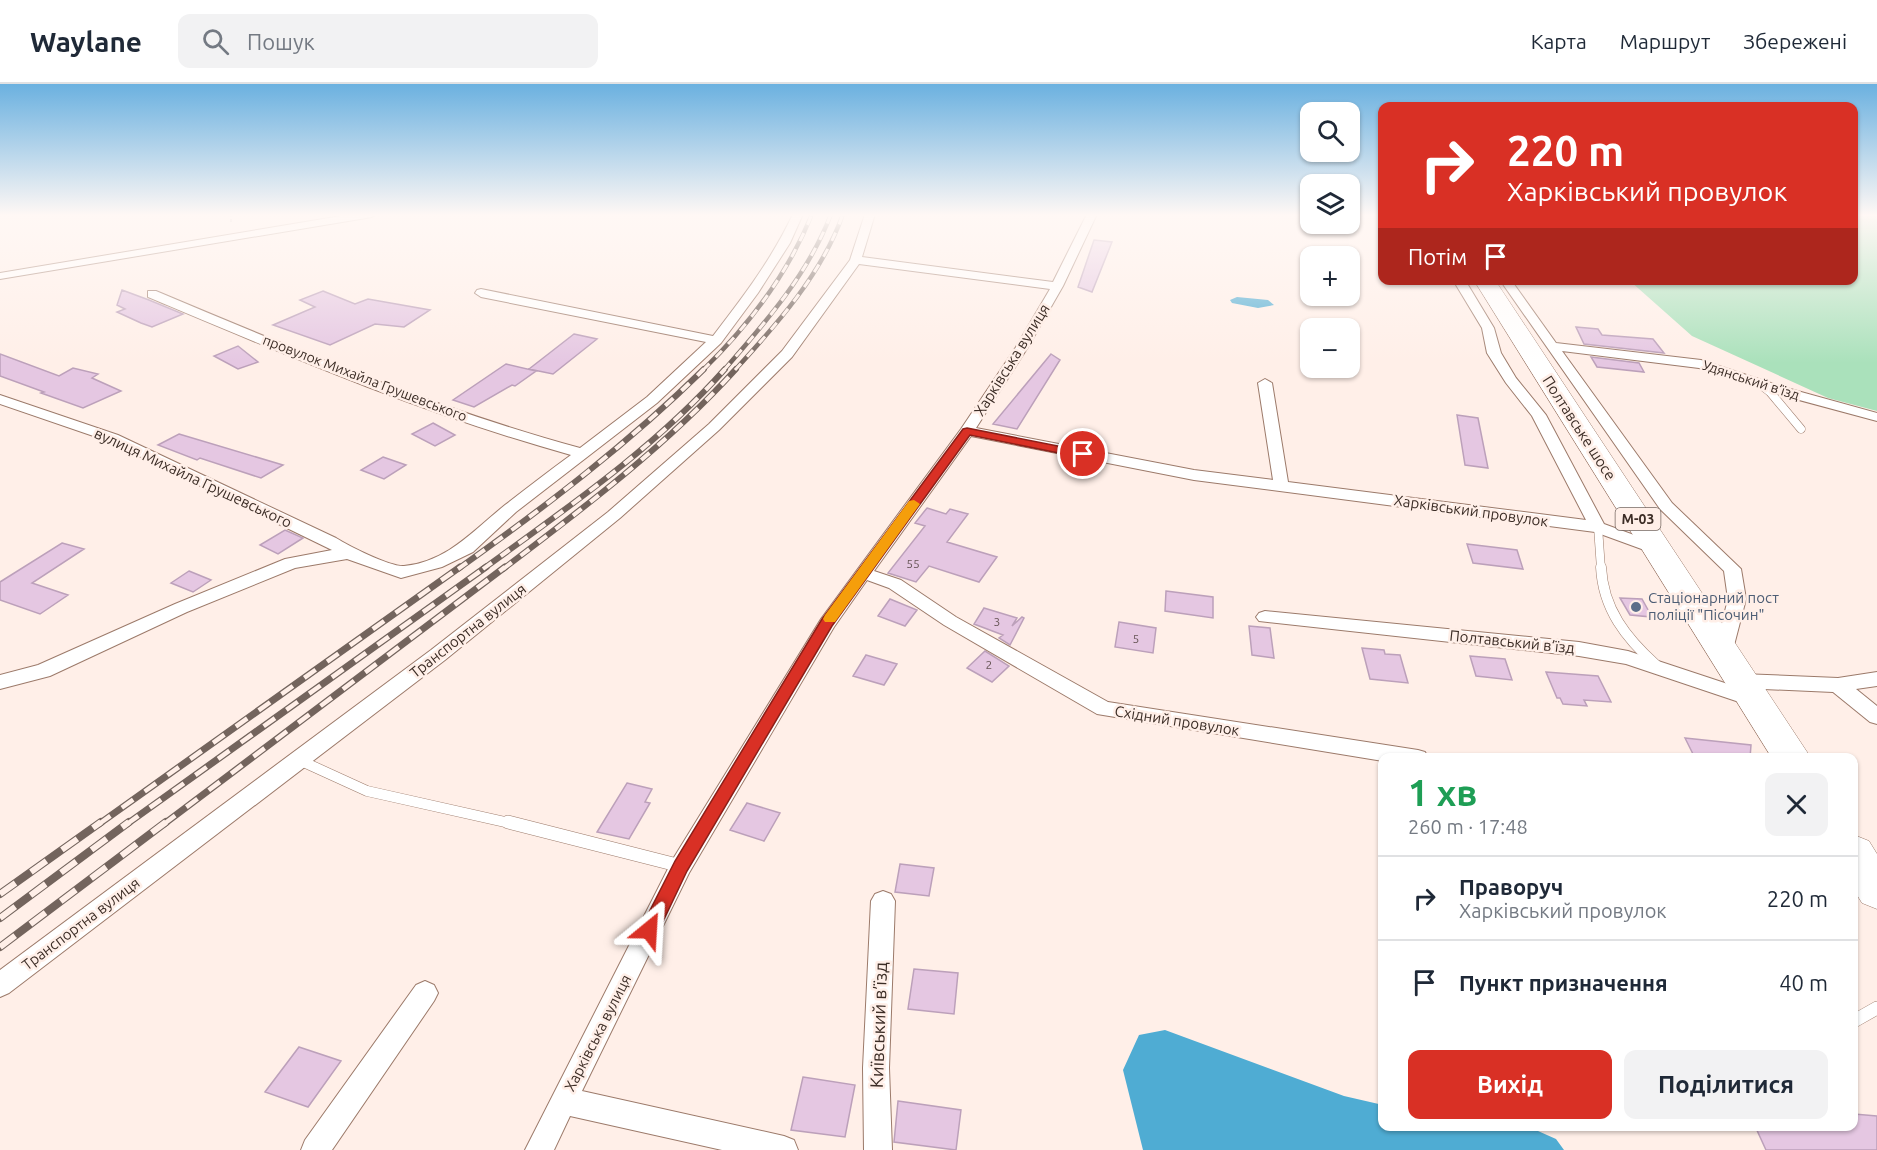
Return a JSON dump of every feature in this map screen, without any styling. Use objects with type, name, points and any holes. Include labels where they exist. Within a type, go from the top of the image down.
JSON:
[{"type":"highway","name":"Полтавське шосе","points":[[1487,285],[1789,753]]},
{"type":"highway","points":[[1858,859],[1877,890]]},
{"type":"street","points":[[0,276],[74,264]]},
{"type":"street","points":[[0,682],[43,671],[180,608],[291,563],[348,553],[401,572],[436,563],[467,548],[510,509],[652,400],[716,340],[771,264]]},
{"type":"street","name":"Транспортна вулиця","points":[[0,985],[438,655],[605,523],[714,427],[787,354],[853,264]]},
{"type":"street","points":[[885,264],[1057,286]]},
{"type":"street","name":"Харківська вулиця","points":[[538,1150],[681,866],[827,623],[967,431],[1022,347],[1068,264]]},
{"type":"street","points":[[1462,285],[1488,328],[1494,354],[1511,381],[1539,415],[1598,527]]},
{"type":"street","points":[[1509,285],[1666,506],[1732,569],[1737,600],[1724,652]]},
{"type":"street","name":"провулок Михайла Грушевського","points":[[152,294],[327,367],[538,441],[582,453]]},
{"type":"street","points":[[481,294],[716,340]]},
{"type":"street","name":"Удянський в’їзд","points":[[1552,346],[1701,364],[1877,417]]},
{"type":"street","points":[[1265,383],[1281,485]]},
{"type":"street","name":"вулиця Михайла Грушевського","points":[[0,399],[113,438],[320,537],[348,553]]},
{"type":"street","name":"Харківський провулок","points":[[967,431],[1173,472],[1598,527],[1658,550]]},
{"type":"street","name":"Східний провулок","points":[[863,573],[895,584],[950,621],[1104,709],[1384,753]]},
{"type":"street","name":"Полтавський в’їзд","points":[[1265,617],[1579,649],[1628,658],[1663,670],[1748,690],[1838,685],[1877,679]]},
{"type":"street","points":[[1838,685],[1877,717]]},
{"type":"street","name":"Київський в’їзд","points":[[878,1150],[876,1068],[883,901]]},
{"type":"street","points":[[315,1150],[425,993]]},
{"type":"street","points":[[564,1101],[784,1150]]},
{"type":"lane","points":[[1758,383],[1770,392],[1801,429]]},
{"type":"lane","points":[[1598,527],[1604,595],[1614,620],[1628,640],[1663,670]]},
{"type":"lane","points":[[299,760],[367,791],[498,820],[681,866]]},
{"type":"lane","points":[[1858,1019],[1877,1008]]},
{"type":"green space","points":[[1858,264],[1877,264],[1877,411],[1828,398],[1692,336],[1635,285],[1858,285]]},
{"type":"water","points":[[1237,297],[1268,300],[1274,305],[1258,308],[1232,303],[1230,300]]},
{"type":"water","points":[[1165,1030],[1344,1096],[1378,1104],[1378,1131],[1538,1131],[1556,1139],[1564,1150],[1143,1150],[1123,1070],[1139,1035]]},
{"type":"building","points":[[1086,264],[1103,264],[1092,292],[1078,287]]},
{"type":"building","points":[[122,290],[183,314],[152,327],[141,323],[117,312],[125,309],[117,305]]},
{"type":"building","points":[[323,291],[355,304],[368,299],[430,310],[404,327],[375,324],[330,345],[273,325],[315,307],[300,300]]},
{"type":"building","points":[[1576,327],[1598,329],[1602,335],[1653,339],[1664,353],[1584,344]]},
{"type":"building","points":[[574,334],[597,339],[553,374],[529,369]]},
{"type":"building","points":[[238,346],[258,362],[238,369],[214,356]]},
{"type":"building","points":[[0,354],[59,376],[73,368],[98,374],[92,378],[121,391],[83,408],[0,376]]},
{"type":"building","points":[[1051,354],[1060,360],[1017,429],[993,424]]},
{"type":"building","points":[[1591,357],[1639,363],[1644,372],[1597,367]]},
{"type":"building","points":[[506,364],[536,371],[515,386],[512,385],[474,407],[453,400]]},
{"type":"building","points":[[1457,415],[1478,418],[1488,468],[1465,465]]},
{"type":"building","points":[[433,423],[455,435],[435,446],[412,434]]},
{"type":"building","points":[[179,434],[283,465],[261,478],[200,458],[197,460],[158,445]]},
{"type":"building","points":[[383,457],[406,465],[384,479],[361,470]]},
{"type":"building","points":[[927,508],[946,514],[950,509],[968,514],[947,542],[997,557],[979,582],[929,566],[916,582],[888,573],[925,526],[915,523]]},
{"type":"building","points":[[285,530],[303,538],[278,554],[260,545]]},
{"type":"building","points":[[62,543],[84,549],[32,583],[68,595],[40,614],[0,600],[0,582]]},
{"type":"building","points":[[1467,544],[1517,550],[1523,569],[1473,563]]},
{"type":"building","points":[[189,571],[211,580],[193,592],[171,583]]},
{"type":"building","points":[[1166,591],[1213,597],[1213,618],[1165,611]]},
{"type":"building","name":"Стаціонарний пост поліції \"Пісочин\"","points":[[1620,598],[1642,599],[1652,617],[1630,615]]},
{"type":"building","points":[[890,599],[917,610],[905,626],[878,616]]},
{"type":"building","points":[[984,608],[1017,618],[1012,626],[1022,617],[1024,618],[1010,645],[999,638],[1003,635],[974,624]]},
{"type":"building","points":[[1119,622],[1156,628],[1153,653],[1115,647]]},
{"type":"building","points":[[1249,626],[1270,628],[1274,658],[1252,655]]},
{"type":"building","points":[[1362,648],[1384,650],[1385,654],[1400,655],[1408,683],[1370,679]]},
{"type":"building","points":[[985,651],[1009,666],[992,682],[967,668]]},
{"type":"building","points":[[866,655],[897,664],[884,685],[853,676]]},
{"type":"building","points":[[1470,656],[1505,659],[1512,680],[1476,676]]},
{"type":"building","points":[[1546,672],[1598,676],[1611,702],[1584,700],[1587,706],[1563,704],[1560,698],[1557,698]]},
{"type":"building","points":[[1685,738],[1751,745],[1750,753],[1692,753]]},
{"type":"building","points":[[627,783],[652,789],[645,802],[650,803],[629,839],[597,832]]},
{"type":"building","points":[[747,803],[780,813],[764,841],[730,830]]},
{"type":"building","points":[[900,864],[934,868],[929,896],[895,892]]},
{"type":"building","points":[[914,969],[958,973],[954,1014],[908,1009]]},
{"type":"building","points":[[299,1047],[341,1061],[308,1107],[265,1092]]},
{"type":"building","points":[[803,1077],[855,1085],[845,1137],[791,1130]]},
{"type":"building","points":[[898,1101],[961,1110],[956,1150],[894,1142]]},
{"type":"building","points":[[1858,1114],[1877,1116],[1877,1150],[1766,1150],[1757,1131],[1858,1131]]},
{"type":"railway","points":[[704,369],[751,317],[787,264]]},
{"type":"railway","points":[[724,370],[770,316],[807,264]]},
{"type":"railway","points":[[735,370],[767,335],[811,278],[819,264]]},
{"type":"railway","points":[[458,569],[586,473],[646,423],[704,369]]},
{"type":"railway","points":[[483,569],[610,475],[670,425],[725,369]]},
{"type":"railway","points":[[503,569],[595,499],[654,449],[710,397],[736,369]]},
{"type":"railway","points":[[99,824],[460,567]]},
{"type":"railway","points":[[127,824],[486,567]]},
{"type":"railway","points":[[164,824],[505,567]]},
{"type":"railway","points":[[0,894],[101,822]]},
{"type":"railway","points":[[0,918],[129,822]]},
{"type":"railway","points":[[0,947],[166,822]]},
{"type":"slow traffic","points":[[830,619],[914,504]]},
{"type":"place","name":"Стаціонарний пост поліції \"Пісочин\"","points":[[1636,607]]},
{"type":"route","points":[[649,930],[681,866],[827,623],[967,431],[1083,454]]}]
